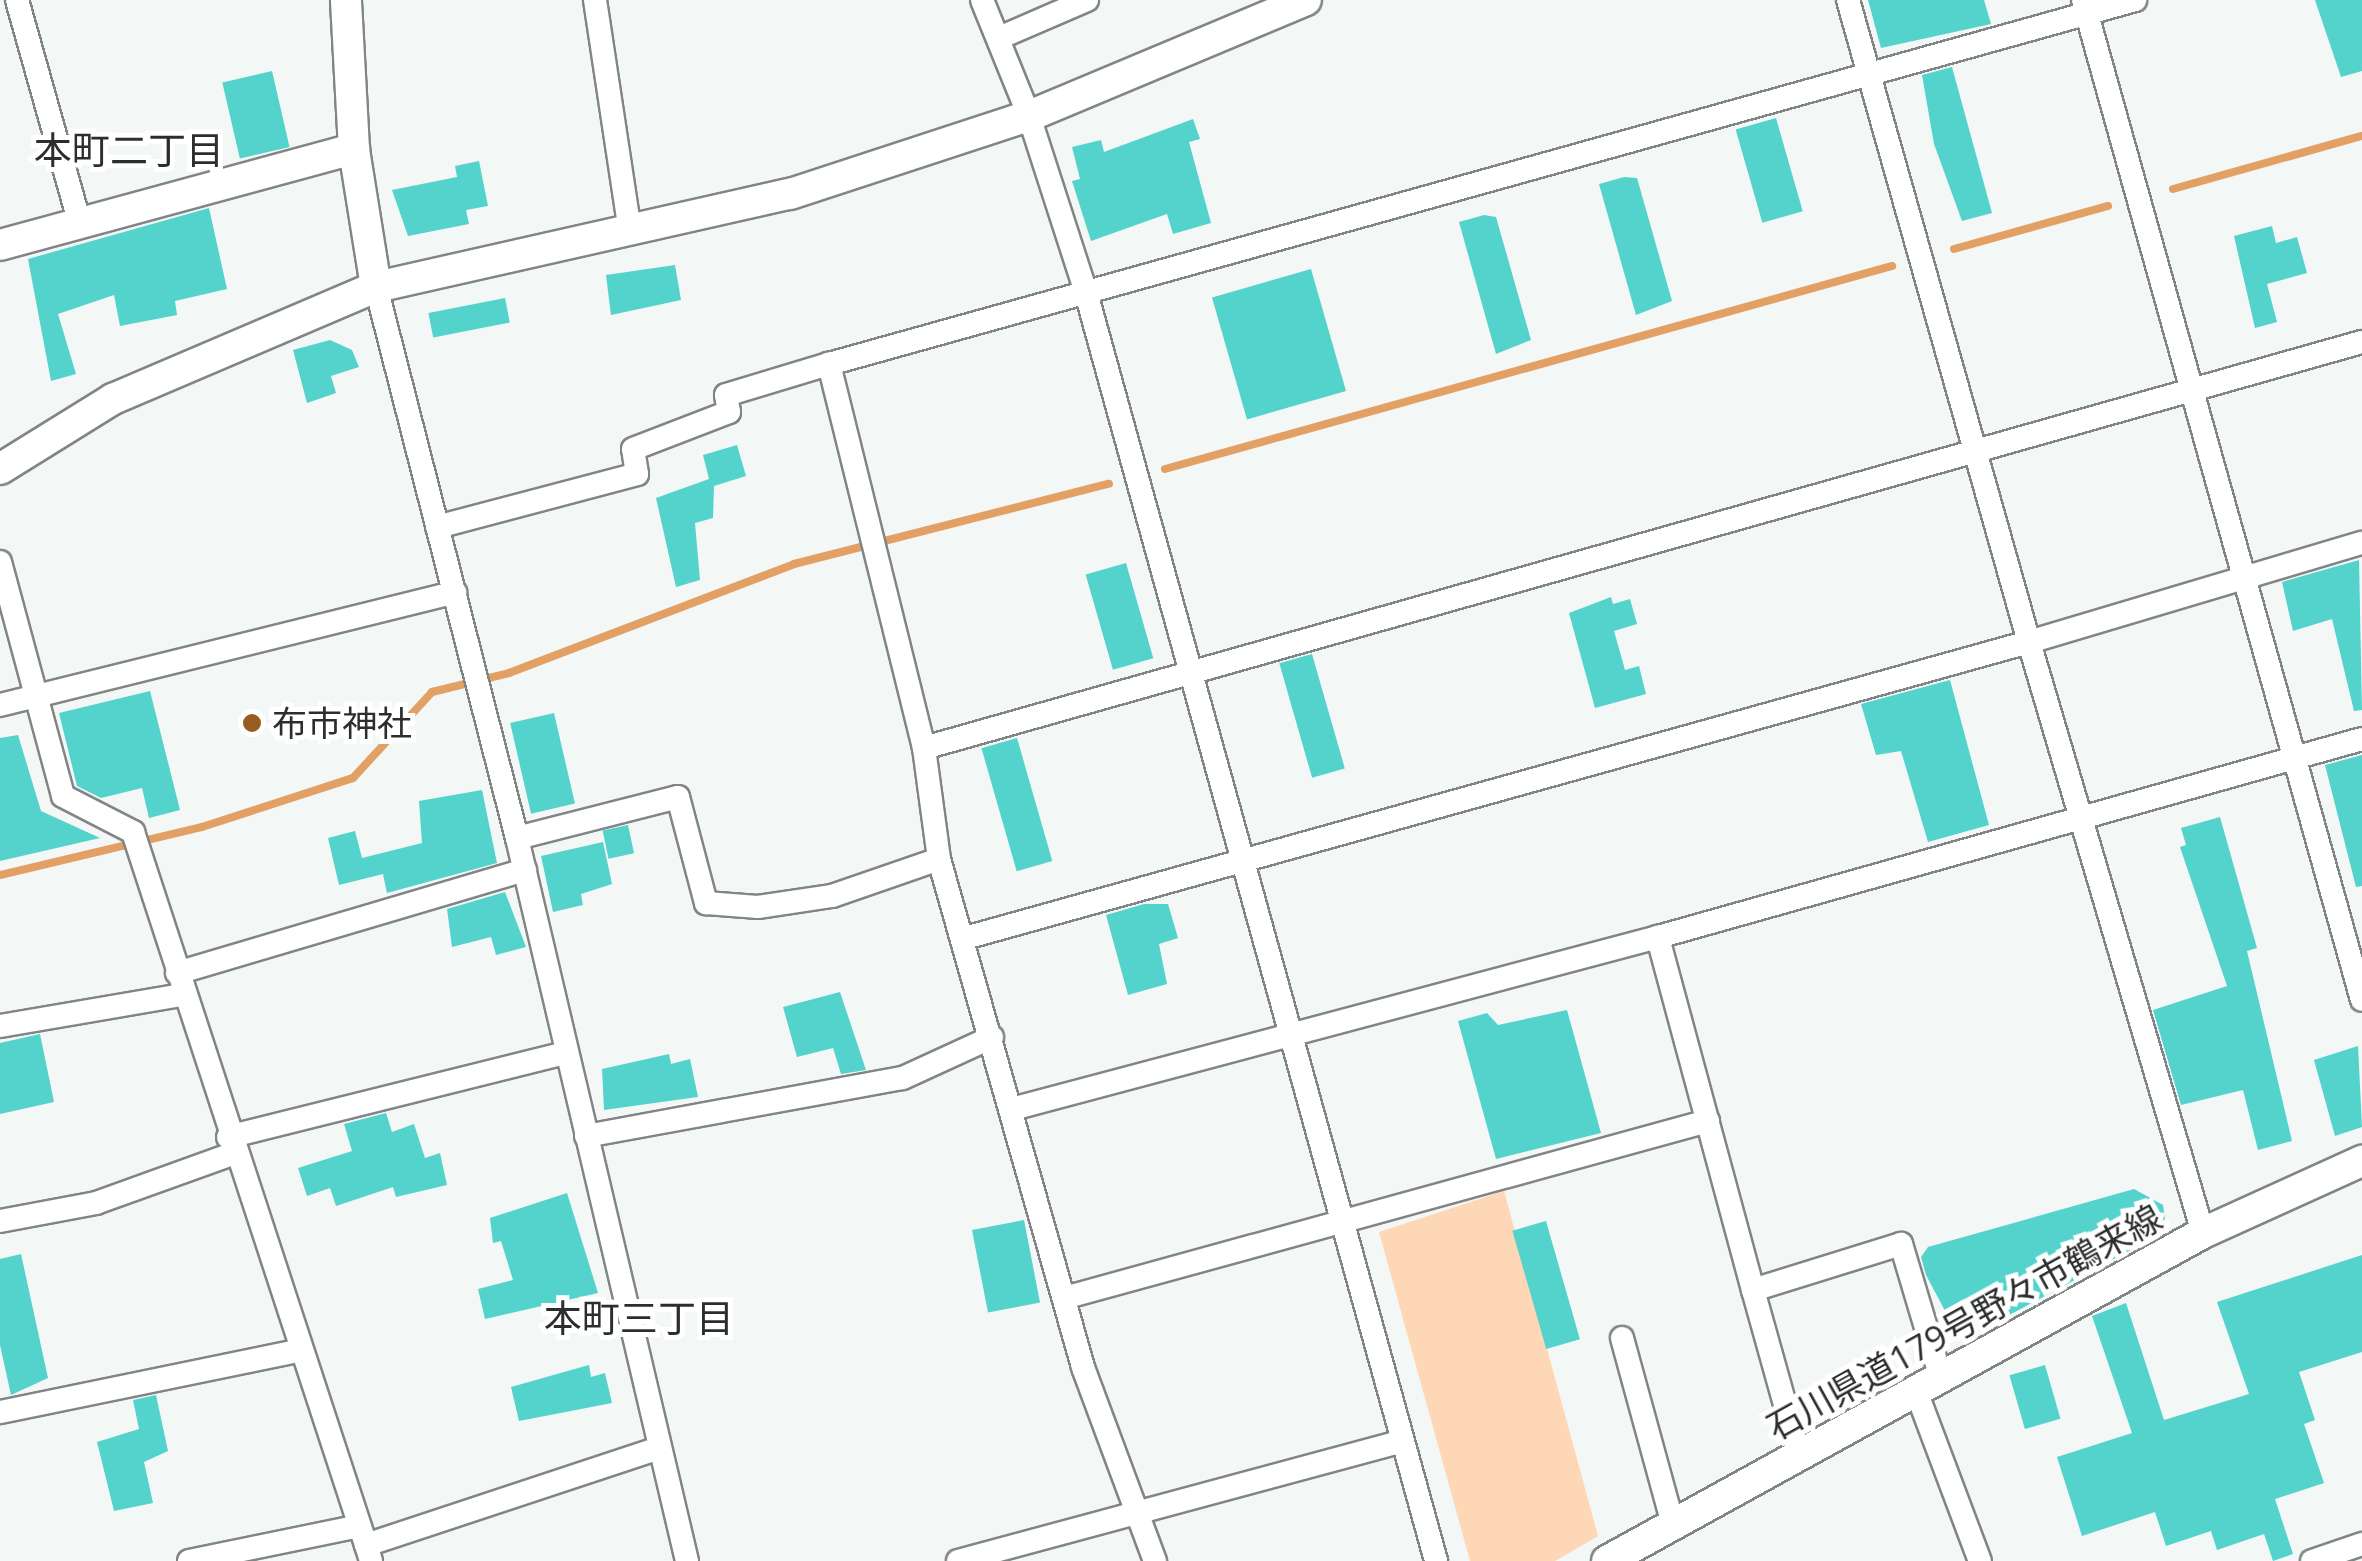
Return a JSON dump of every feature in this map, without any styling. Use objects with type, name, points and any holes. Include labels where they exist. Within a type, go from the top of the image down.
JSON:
[{"type":"main road","points":[[346,0],[354,149],[376,288]]},
{"type":"main road","points":[[0,469],[130,392],[376,288],[790,194],[1030,116],[1306,0]]},
{"type":"main road","points":[[0,246],[79,220],[354,149]]},
{"type":"main road","name":"石川県道179号野々市鶴来線","points":[[1608,1561],[2203,1233],[2362,1161]]},
{"type":"street","points":[[18,0],[79,220]]},
{"type":"street","points":[[596,0],[630,232]]},
{"type":"street","points":[[982,0],[1030,116],[1085,288],[1186,668],[1436,1561]]},
{"type":"street","points":[[1000,38],[1088,0]]},
{"type":"street","points":[[1848,0],[2076,818],[2203,1233]]},
{"type":"street","points":[[437,527],[637,474],[632,449],[729,412],[726,395],[1085,288],[1870,76],[2085,7],[2135,0]]},
{"type":"street","points":[[2085,7],[2244,576],[2299,756],[2362,1000]]},
{"type":"street","points":[[376,288],[517,838],[656,1449],[687,1561]]},
{"type":"street","points":[[924,748],[1186,668],[2362,342]]},
{"type":"street","points":[[829,364],[924,748],[938,860],[965,938],[1064,1298],[1155,1561]]},
{"type":"street","points":[[965,938],[2029,642],[2362,543]]},
{"type":"street","points":[[0,562],[40,696],[64,796],[134,832],[297,1351],[365,1544]]},
{"type":"street","points":[[0,705],[455,592]]},
{"type":"street","points":[[1012,1110],[1658,937],[2362,739]]},
{"type":"street","points":[[517,838],[678,797],[706,903],[758,907],[832,896],[938,860]]},
{"type":"street","points":[[0,1026],[180,984],[524,870]]},
{"type":"street","points":[[1658,937],[1800,1455]]},
{"type":"street","points":[[586,1136],[903,1078],[992,1037]]},
{"type":"street","points":[[0,1221],[96,1203],[231,1145],[566,1053]]},
{"type":"street","points":[[1064,1298],[1341,1225],[1708,1121]]},
{"type":"street","points":[[1753,1290],[1900,1244],[1928,1384],[1980,1561]]},
{"type":"street","points":[[1622,1338],[1673,1525]]},
{"type":"street","points":[[0,1412],[297,1351]]},
{"type":"street","points":[[958,1561],[1134,1508],[1402,1441]]},
{"type":"street","points":[[190,1561],[365,1544],[656,1449]]},
{"type":"street","points":[[2312,1561],[2362,1544]]},
{"type":"shaded area","points":[[1504,1191],[1598,1536],[1555,1561],[1470,1561],[1379,1232]]},
{"type":"building","points":[[1868,0],[1984,0],[1991,24],[1881,48]]},
{"type":"building","points":[[2315,0],[2362,0],[2362,71],[2341,77]]},
{"type":"building","points":[[1952,67],[1992,213],[1962,221],[1934,144],[1922,75]]},
{"type":"building","points":[[272,71],[290,147],[240,158],[222,82]]},
{"type":"building","points":[[1776,118],[1803,211],[1762,223],[1736,130]]},
{"type":"building","points":[[1193,119],[1200,139],[1189,142],[1211,223],[1173,234],[1167,214],[1091,241],[1072,181],[1080,179],[1072,147],[1101,140],[1104,152]]},
{"type":"building","points":[[479,161],[488,206],[466,210],[469,224],[408,236],[392,190],[457,177],[455,166]]},
{"type":"building","points":[[1624,177],[1637,178],[1672,301],[1636,315],[1599,184]]},
{"type":"building","points":[[209,208],[227,289],[175,301],[177,315],[120,326],[114,295],[58,314],[76,374],[51,381],[28,259]]},
{"type":"building","points":[[1484,215],[1496,217],[1531,340],[1496,354],[1459,222]]},
{"type":"building","points":[[2272,226],[2276,243],[2297,237],[2307,273],[2267,284],[2277,322],[2255,328],[2234,236]]},
{"type":"building","points":[[675,265],[681,300],[611,315],[606,275]]},
{"type":"building","points":[[1311,269],[1346,391],[1247,419],[1212,297]]},
{"type":"building","points":[[505,298],[510,323],[433,337],[428,313]]},
{"type":"building","points":[[330,340],[352,350],[359,367],[331,376],[336,393],[307,403],[293,350]]},
{"type":"building","points":[[737,445],[746,476],[714,486],[713,518],[695,523],[700,580],[676,587],[656,498],[709,479],[703,455]]},
{"type":"building","points":[[2359,560],[2362,710],[2354,711],[2332,619],[2293,631],[2282,582]]},
{"type":"building","points":[[1126,563],[1153,658],[1113,670],[1086,575]]},
{"type":"building","points":[[1611,597],[1613,604],[1630,599],[1637,624],[1614,631],[1625,670],[1639,666],[1646,694],[1595,708],[1569,613]]},
{"type":"building","points":[[1312,654],[1345,768],[1312,778],[1279,663]]},
{"type":"building","points":[[1950,680],[1989,825],[1928,842],[1901,751],[1876,755],[1861,704]]},
{"type":"building","points":[[150,691],[180,810],[149,818],[142,788],[101,798],[77,786],[59,713]]},
{"type":"building","points":[[554,713],[575,804],[531,814],[510,723]]},
{"type":"building","points":[[18,735],[41,811],[100,838],[0,861],[0,738]]},
{"type":"building","points":[[1017,738],[1052,861],[1017,871],[981,748]]},
{"type":"building","points":[[2362,755],[2362,886],[2356,887],[2325,765]]},
{"type":"building","points":[[482,790],[497,863],[387,893],[383,874],[339,885],[328,838],[355,831],[362,858],[422,843],[419,801]]},
{"type":"building","points":[[2220,817],[2257,948],[2247,951],[2292,1141],[2258,1150],[2243,1090],[2181,1105],[2153,1010],[2227,986],[2180,847],[2186,845],[2181,828]]},
{"type":"building","points":[[628,825],[634,853],[609,859],[603,830]]},
{"type":"building","points":[[603,842],[612,884],[581,894],[583,905],[553,912],[541,856]]},
{"type":"building","points":[[505,892],[526,947],[496,955],[491,937],[452,947],[447,909]]},
{"type":"building","points":[[1144,904],[1168,904],[1178,938],[1159,944],[1167,984],[1128,995],[1106,915]]},
{"type":"building","points":[[840,992],[866,1070],[841,1074],[833,1048],[797,1057],[783,1007]]},
{"type":"building","points":[[1567,1010],[1601,1133],[1496,1159],[1458,1021],[1487,1013],[1498,1025]]},
{"type":"building","points":[[40,1034],[54,1102],[0,1114],[0,1043]]},
{"type":"building","points":[[2358,1046],[2362,1127],[2335,1136],[2314,1060]]},
{"type":"building","points":[[669,1054],[671,1064],[690,1059],[698,1097],[604,1110],[602,1069]]},
{"type":"building","points":[[386,1113],[392,1132],[414,1124],[425,1158],[440,1153],[447,1185],[396,1197],[393,1187],[336,1206],[330,1188],[307,1196],[298,1168],[352,1151],[344,1124]]},
{"type":"building","points":[[2134,1189],[2163,1205],[2165,1219],[2153,1238],[1961,1341],[1926,1275],[1921,1257],[1928,1247]]},
{"type":"building","points":[[567,1193],[598,1293],[485,1319],[478,1289],[513,1280],[501,1241],[493,1243],[490,1218]]},
{"type":"building","points":[[1024,1220],[1040,1302],[988,1313],[972,1230]]},
{"type":"building","points":[[1546,1221],[1580,1339],[1546,1349],[1512,1231]]},
{"type":"building","points":[[21,1254],[48,1378],[11,1395],[0,1345],[0,1259]]},
{"type":"building","points":[[2362,1255],[2362,1352],[2299,1372],[2315,1420],[2304,1424],[2324,1483],[2275,1499],[2293,1554],[2273,1561],[2264,1534],[2217,1550],[2211,1531],[2166,1546],[2155,1512],[2082,1536],[2057,1457],[2132,1433],[2092,1316],[2126,1303],[2164,1420],[2249,1394],[2217,1302]]},
{"type":"building","points":[[589,1365],[591,1377],[605,1373],[612,1403],[519,1421],[511,1387]]},
{"type":"building","points":[[2045,1365],[2060,1419],[2025,1429],[2009,1375]]},
{"type":"building","points":[[156,1395],[168,1451],[144,1462],[153,1503],[114,1511],[97,1442],[139,1429],[133,1400]]},
{"type":"waterway","points":[[2173,189],[2362,136]]},
{"type":"waterway","points":[[1954,249],[2108,206]]},
{"type":"waterway","points":[[1165,469],[1892,266]]},
{"type":"waterway","points":[[0,875],[202,827],[353,778],[432,692],[509,673],[794,564],[1109,484]]},
{"type":"place","name":"布市神社","points":[[252,723]]},
{"type":"district","name":"本町二丁目","points":[[129,150]]},
{"type":"district","name":"本町三丁目","points":[[639,1318]]}]
